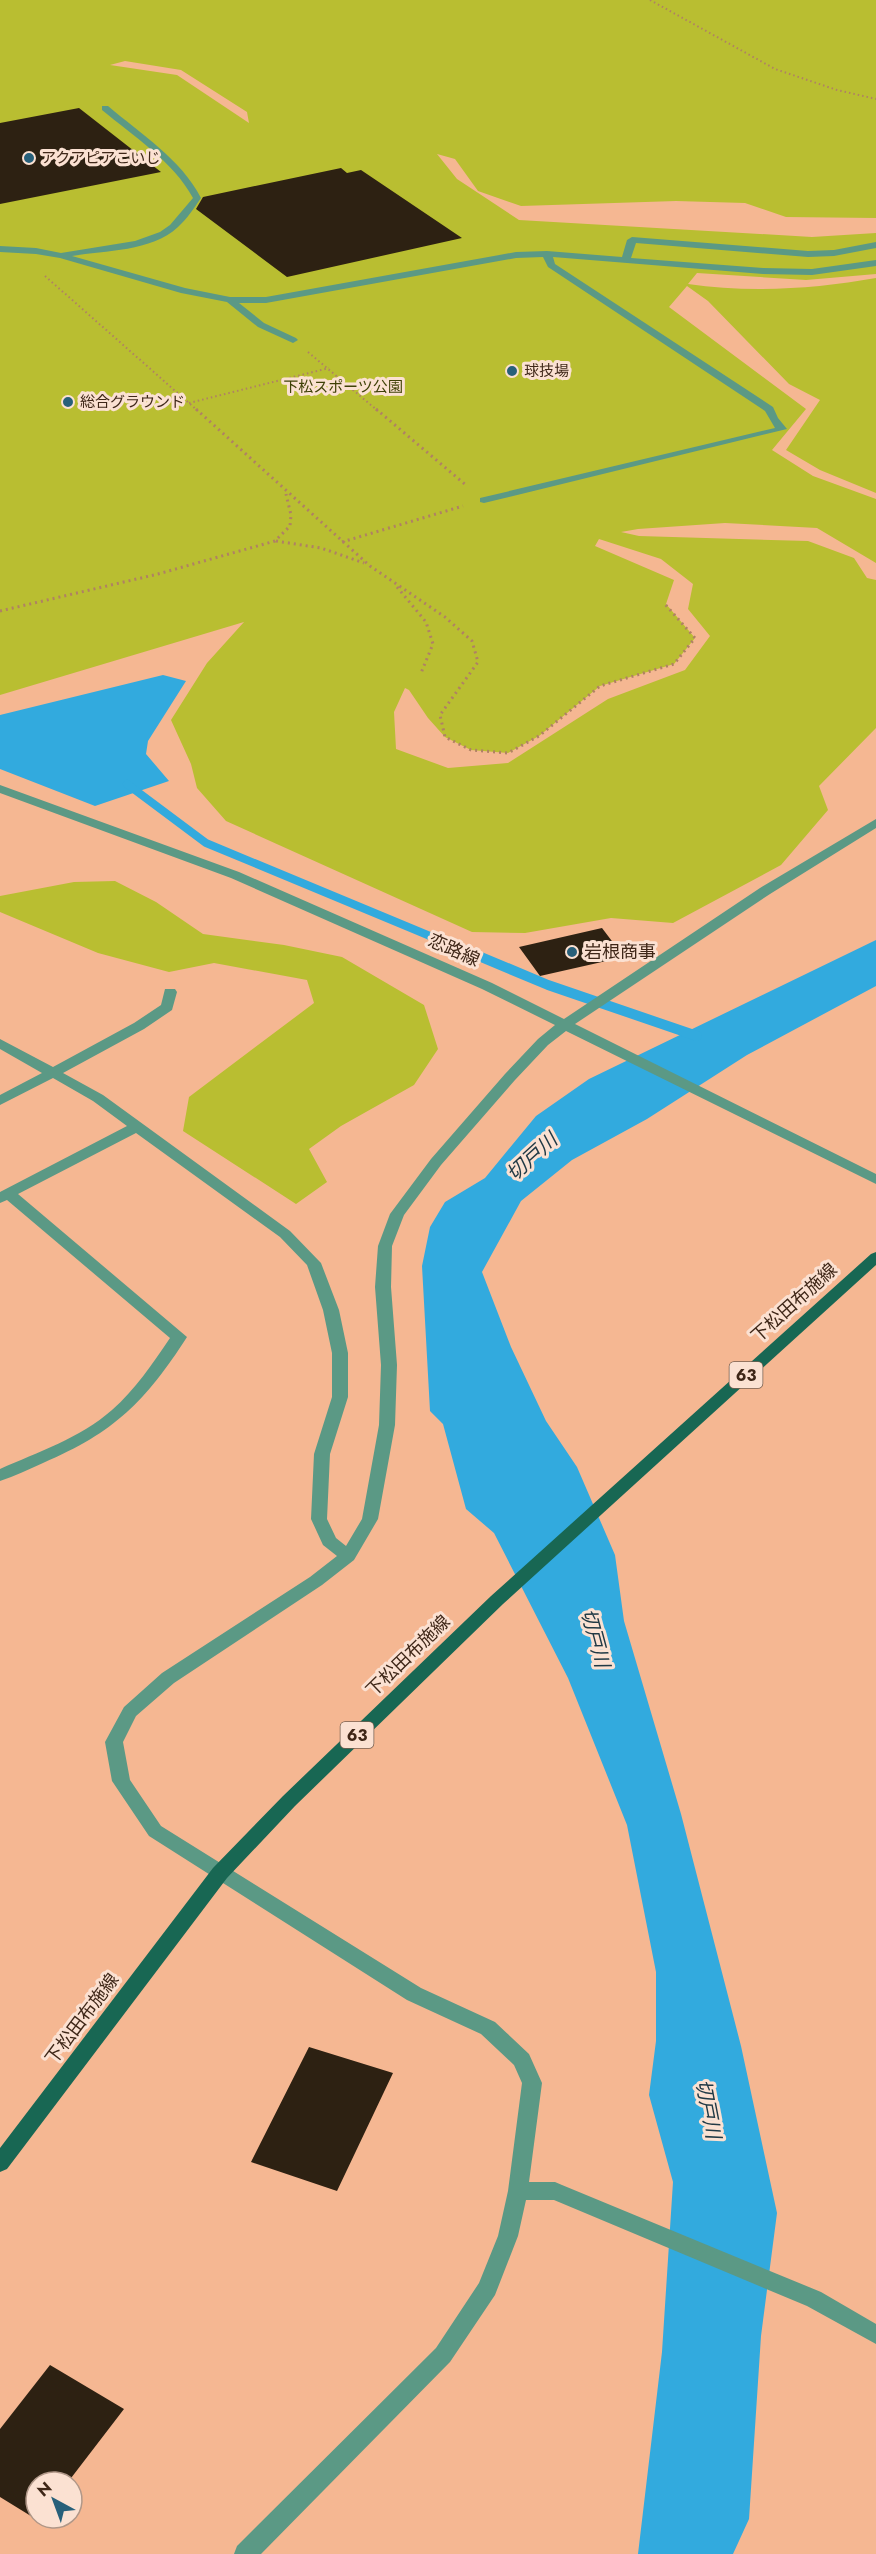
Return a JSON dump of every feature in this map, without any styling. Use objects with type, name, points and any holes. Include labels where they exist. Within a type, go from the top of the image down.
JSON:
[{"type":"main road","name":"下松田布施線","points":[[0,2163],[220,1873],[289,1801],[497,1600],[876,1257]]},
{"type":"street","points":[[61,256],[161,235],[172,228],[196,198],[194,190],[163,157],[105,108]]},
{"type":"street","points":[[626,260],[632,240],[808,254],[834,253],[876,245]]},
{"type":"street","points":[[0,249],[36,251],[61,256],[184,291],[230,300],[266,300],[516,255],[547,254],[763,272],[812,272],[876,263]]},
{"type":"street","points":[[484,500],[782,429],[773,419],[769,409],[551,265],[547,254]]},
{"type":"street","points":[[230,300],[261,325],[293,340]]},
{"type":"street","name":"恋路線","points":[[0,789],[235,875],[487,986],[563,1026],[709,1095],[876,1180]]},
{"type":"street","points":[[244,2554],[303,2498],[443,2355],[488,2288],[508,2236],[518,2191],[532,2083],[522,2060],[488,2028],[414,1994],[155,1831],[121,1781],[114,1742],[130,1712],[168,1678],[315,1581],[348,1556],[370,1519],[387,1425],[389,1365],[383,1287],[385,1246],[397,1214],[436,1162],[510,1077],[543,1042],[563,1026],[755,897],[876,822]]},
{"type":"street","points":[[0,1101],[139,1026],[167,1007],[170,992]]},
{"type":"street","points":[[0,1043],[98,1098],[138,1126],[285,1234],[314,1263],[331,1310],[340,1353],[340,1397],[322,1454],[319,1519],[329,1541],[348,1556]]},
{"type":"street","points":[[0,1475],[80,1439],[116,1415],[152,1375],[179,1337],[4,1196],[138,1126]]},
{"type":"street","points":[[518,2191],[555,2191],[630,2221],[814,2298],[876,2335]]},
{"type":"path","points":[[650,0],[775,69],[837,90],[876,99]]},
{"type":"path","points":[[39,271],[251,458],[342,543],[395,584],[445,617],[472,641],[478,662],[440,715],[445,737],[471,750],[507,753],[539,736],[600,687],[674,664],[695,638],[665,604]]},
{"type":"path","points":[[293,340],[484,500]]},
{"type":"path","points":[[188,404],[329,369]]},
{"type":"path","points":[[275,541],[288,533],[291,523],[286,493]]},
{"type":"path","points":[[342,543],[484,500]]},
{"type":"path","points":[[0,611],[158,574],[275,541],[296,541],[332,549],[370,566]]},
{"type":"path","points":[[395,584],[426,622],[433,644],[421,673]]},
{"type":"green space","name":"下松スポーツ公園","points":[[0,0],[876,0],[876,218],[786,217],[745,203],[676,201],[521,206],[478,191],[455,159],[437,154],[457,179],[519,220],[812,237],[876,233],[876,274],[806,280],[697,273],[688,284],[758,289],[829,285],[876,278],[876,493],[820,470],[786,450],[820,400],[789,384],[708,301],[687,286],[669,307],[806,409],[772,450],[813,476],[876,499],[876,563],[817,528],[725,523],[621,532],[639,536],[808,541],[854,558],[867,578],[876,580],[876,728],[819,786],[828,810],[781,865],[673,923],[611,918],[525,933],[472,932],[226,821],[197,788],[191,764],[171,720],[207,663],[244,622],[0,695]],"holes":[[[125,61],[181,70],[247,112],[249,123],[177,75],[110,65]],[[599,539],[661,559],[693,584],[688,609],[710,636],[685,670],[608,699],[508,763],[448,768],[396,749],[394,712],[405,688],[409,690],[428,718],[445,737],[471,750],[508,753],[539,736],[600,686],[674,664],[695,638],[666,604],[674,580],[595,546]]]},
{"type":"green space","points":[[115,881],[156,902],[203,934],[284,945],[342,957],[424,1005],[438,1049],[414,1085],[341,1126],[309,1149],[327,1182],[296,1204],[183,1131],[189,1097],[314,1003],[307,980],[214,963],[169,972],[98,953],[0,912],[0,896],[74,882]]},
{"type":"water","points":[[163,675],[186,681],[148,741],[146,754],[169,781],[95,806],[0,769],[0,715]]},
{"type":"water","name":"切戸川","points":[[876,940],[876,986],[747,1055],[647,1119],[572,1160],[521,1201],[482,1272],[511,1347],[546,1421],[577,1467],[615,1555],[624,1621],[681,1814],[741,2046],[777,2213],[761,2336],[749,2519],[733,2554],[638,2554],[662,2352],[673,2182],[649,2095],[656,2041],[656,1972],[627,1825],[568,1678],[494,1533],[466,1509],[443,1424],[430,1411],[422,1266],[430,1227],[445,1202],[485,1178],[536,1116],[589,1079]]},
{"type":"building","points":[[79,108],[161,172],[0,204],[0,123]]},
{"type":"building","points":[[341,168],[347,173],[361,170],[462,238],[287,277],[196,209],[203,197]]},
{"type":"building","name":"岩根商事","points":[[602,928],[624,957],[540,976],[519,947]]},
{"type":"building","points":[[309,2047],[393,2073],[337,2191],[251,2162]]},
{"type":"building","points":[[50,2365],[124,2409],[77,2470],[24,2470],[24,2512],[0,2497],[0,2429]]},
{"type":"waterway","points":[[127,784],[206,843],[454,946]]},
{"type":"waterway","points":[[450,944],[548,985],[697,1036]]},
{"type":"place","name":"アクアピアこいじ","points":[[29,158]]},
{"type":"place","name":"球技場","points":[[512,371]]},
{"type":"place","name":"総合グラウンド","points":[[68,402]]},
{"type":"place","name":"岩根商事","points":[[572,952]]}]
